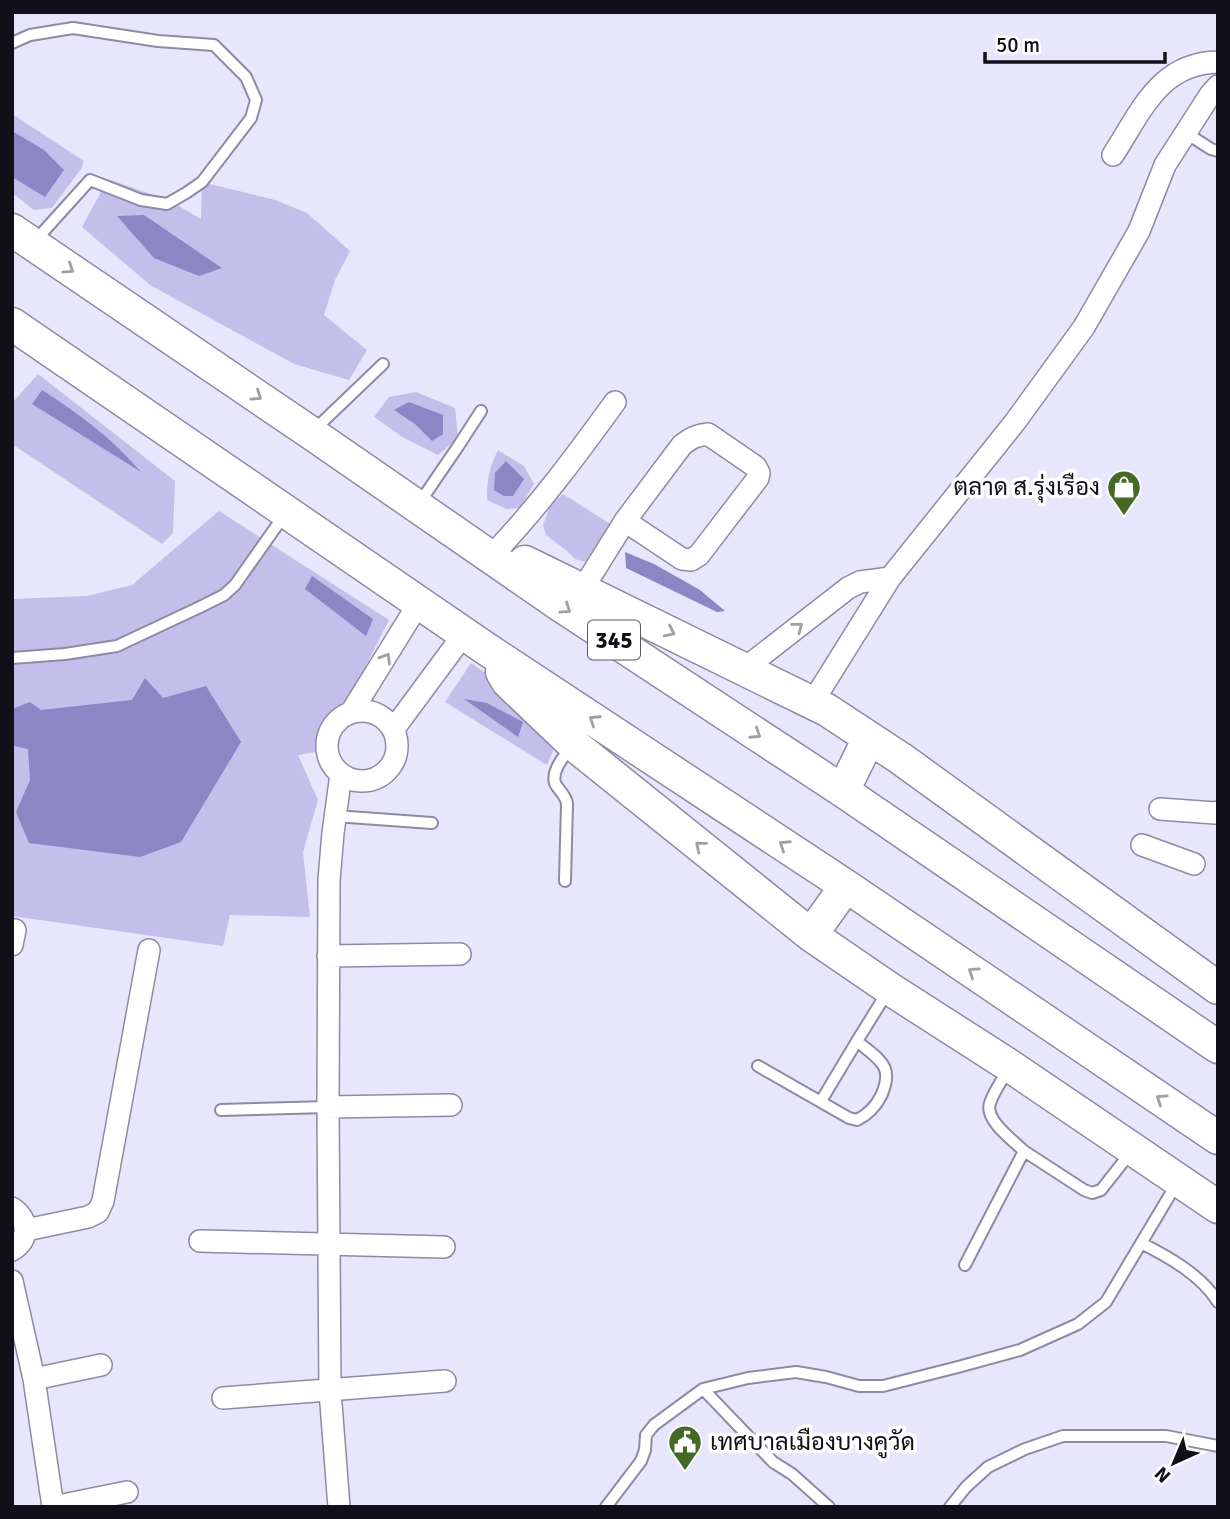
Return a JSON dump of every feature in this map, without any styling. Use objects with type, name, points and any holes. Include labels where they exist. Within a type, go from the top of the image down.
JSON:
[{"type":"main road","name":"345","points":[[22,237],[562,607],[842,791],[1218,1047]]},
{"type":"main road","points":[[12,324],[475,641],[846,886],[1218,1138]]},
{"type":"main road","points":[[452,531],[498,549],[827,710],[900,758],[1218,988]]},
{"type":"main road","points":[[475,641],[508,682],[573,744],[811,935],[1218,1207]]},
{"type":"main road","points":[[842,791],[869,737]]},
{"type":"main road","points":[[811,935],[846,886]]},
{"type":"street","points":[[1113,155],[1156,90],[1166,80],[1180,70],[1202,62],[1218,62]]},
{"type":"street","points":[[813,703],[890,578],[1015,422],[1084,327],[1139,232],[1165,165],[1210,94],[1218,86]]},
{"type":"street","points":[[498,549],[555,484],[615,402]]},
{"type":"street","points":[[582,590],[625,521],[682,445],[692,437],[708,434],[756,467],[759,473],[758,478],[699,555],[691,560],[682,559],[625,521]]},
{"type":"street","points":[[744,669],[848,588],[860,582],[890,578]]},
{"type":"street","points":[[352,711],[419,603]]},
{"type":"street","points":[[393,730],[475,641]]},
{"type":"street","points":[[352,711],[372,712],[380,716],[393,730],[397,748],[395,758],[391,766],[377,778],[358,781],[349,779],[333,767],[328,759],[326,749],[330,729],[335,721],[352,711]]},
{"type":"street","points":[[339,1507],[330,1391],[328,956],[329,880],[341,774]]},
{"type":"street","points":[[1160,809],[1218,812]]},
{"type":"street","points":[[1142,845],[1194,864]]},
{"type":"street","points":[[26,1230],[88,1217],[98,1212],[103,1201],[149,950]]},
{"type":"street","points":[[328,956],[460,954]]},
{"type":"street","points":[[328,1107],[451,1105]]},
{"type":"street","points":[[12,1208],[20,1214],[26,1230],[23,1240],[12,1250]]},
{"type":"street","points":[[200,1241],[444,1247]]},
{"type":"street","points":[[12,1281],[34,1379],[53,1507],[127,1492]]},
{"type":"street","points":[[34,1379],[101,1365]]},
{"type":"street","points":[[223,1398],[445,1381]]},
{"type":"lane","points":[[12,43],[30,35],[73,28],[158,41],[214,45],[246,77],[256,100],[251,118],[202,182],[186,194],[167,204],[141,200],[90,180],[22,237]]},
{"type":"lane","points":[[1186,133],[1218,151]]},
{"type":"lane","points":[[311,433],[383,364]]},
{"type":"lane","points":[[416,507],[481,411]]},
{"type":"lane","points":[[12,658],[117,646],[212,601],[235,585],[286,512]]},
{"type":"lane","points":[[565,881],[567,803],[554,779],[556,769],[573,744]]},
{"type":"lane","points":[[335,816],[432,823]]},
{"type":"lane","points":[[821,1101],[890,989]]},
{"type":"lane","points":[[758,1066],[857,1121],[878,1102],[887,1083],[887,1073],[880,1061],[857,1041]]},
{"type":"lane","points":[[1010,1066],[990,1103],[989,1113],[994,1122],[1024,1151],[1092,1193],[1101,1190],[1132,1150]]},
{"type":"lane","points":[[220,1110],[328,1107]]},
{"type":"lane","points":[[965,1265],[1024,1151]]},
{"type":"lane","points":[[606,1507],[641,1461],[646,1435],[654,1424],[703,1389],[748,1378],[796,1372],[859,1386],[883,1386],[1020,1350],[1079,1324],[1106,1302],[1178,1181]]},
{"type":"lane","points":[[1141,1243],[1194,1276],[1218,1302]]},
{"type":"lane","points":[[703,1389],[773,1462],[792,1474],[829,1507]]},
{"type":"lane","points":[[950,1507],[966,1487],[988,1467],[1025,1448],[1063,1436],[1166,1436],[1218,1446]]},
{"type":"shaded area","points":[[12,114],[84,161],[52,208],[34,210],[12,193]]},
{"type":"shaded area","points":[[12,131],[44,150],[64,170],[45,197],[12,177]]},
{"type":"shaded area","points":[[108,179],[170,201],[201,219],[202,182],[275,200],[307,213],[350,251],[335,280],[324,315],[367,350],[349,380],[294,364],[150,285],[82,227]]},
{"type":"shaded area","points":[[144,215],[222,268],[199,276],[154,258],[117,216]]},
{"type":"shaded area","points":[[38,374],[175,481],[173,533],[162,544],[12,444],[12,403]]},
{"type":"shaded area","points":[[42,390],[94,427],[119,448],[141,472],[32,404]]},
{"type":"shaded area","points":[[416,392],[455,408],[458,438],[438,455],[404,438],[374,417],[389,397]]},
{"type":"shaded area","points":[[409,402],[443,415],[443,434],[432,441],[415,424],[394,410]]},
{"type":"shaded area","points":[[498,450],[524,466],[534,484],[520,508],[506,509],[487,500],[489,474]]},
{"type":"shaded area","points":[[506,461],[524,479],[513,496],[504,496],[494,490],[495,473]]},
{"type":"shaded area","points":[[563,494],[617,528],[586,562],[575,559],[546,535],[543,525],[550,506]]},
{"type":"shaded area","points":[[219,511],[389,620],[349,699],[335,708],[326,720],[321,735],[322,751],[298,755],[318,800],[303,852],[310,917],[230,915],[223,946],[12,916],[12,599],[87,596],[132,585]]},
{"type":"shaded area","points":[[625,552],[654,564],[700,590],[725,611],[717,612],[626,568]]},
{"type":"shaded area","points":[[312,576],[373,619],[366,636],[305,589]]},
{"type":"shaded area","points":[[471,663],[509,689],[557,742],[547,765],[445,702]]},
{"type":"shaded area","points":[[145,678],[163,698],[206,686],[241,742],[181,842],[140,857],[29,843],[16,812],[30,780],[28,749],[12,744],[12,709],[30,702],[41,710],[132,700]]},
{"type":"shaded area","points":[[464,699],[487,703],[523,722],[518,737]]},
{"type":"place","name":"ตลาด ส.รุ่งเรือง","points":[[1124,517]]},
{"type":"place","name":"เทศบาลเมืองบางคูวัด","points":[[685,1472]]}]
